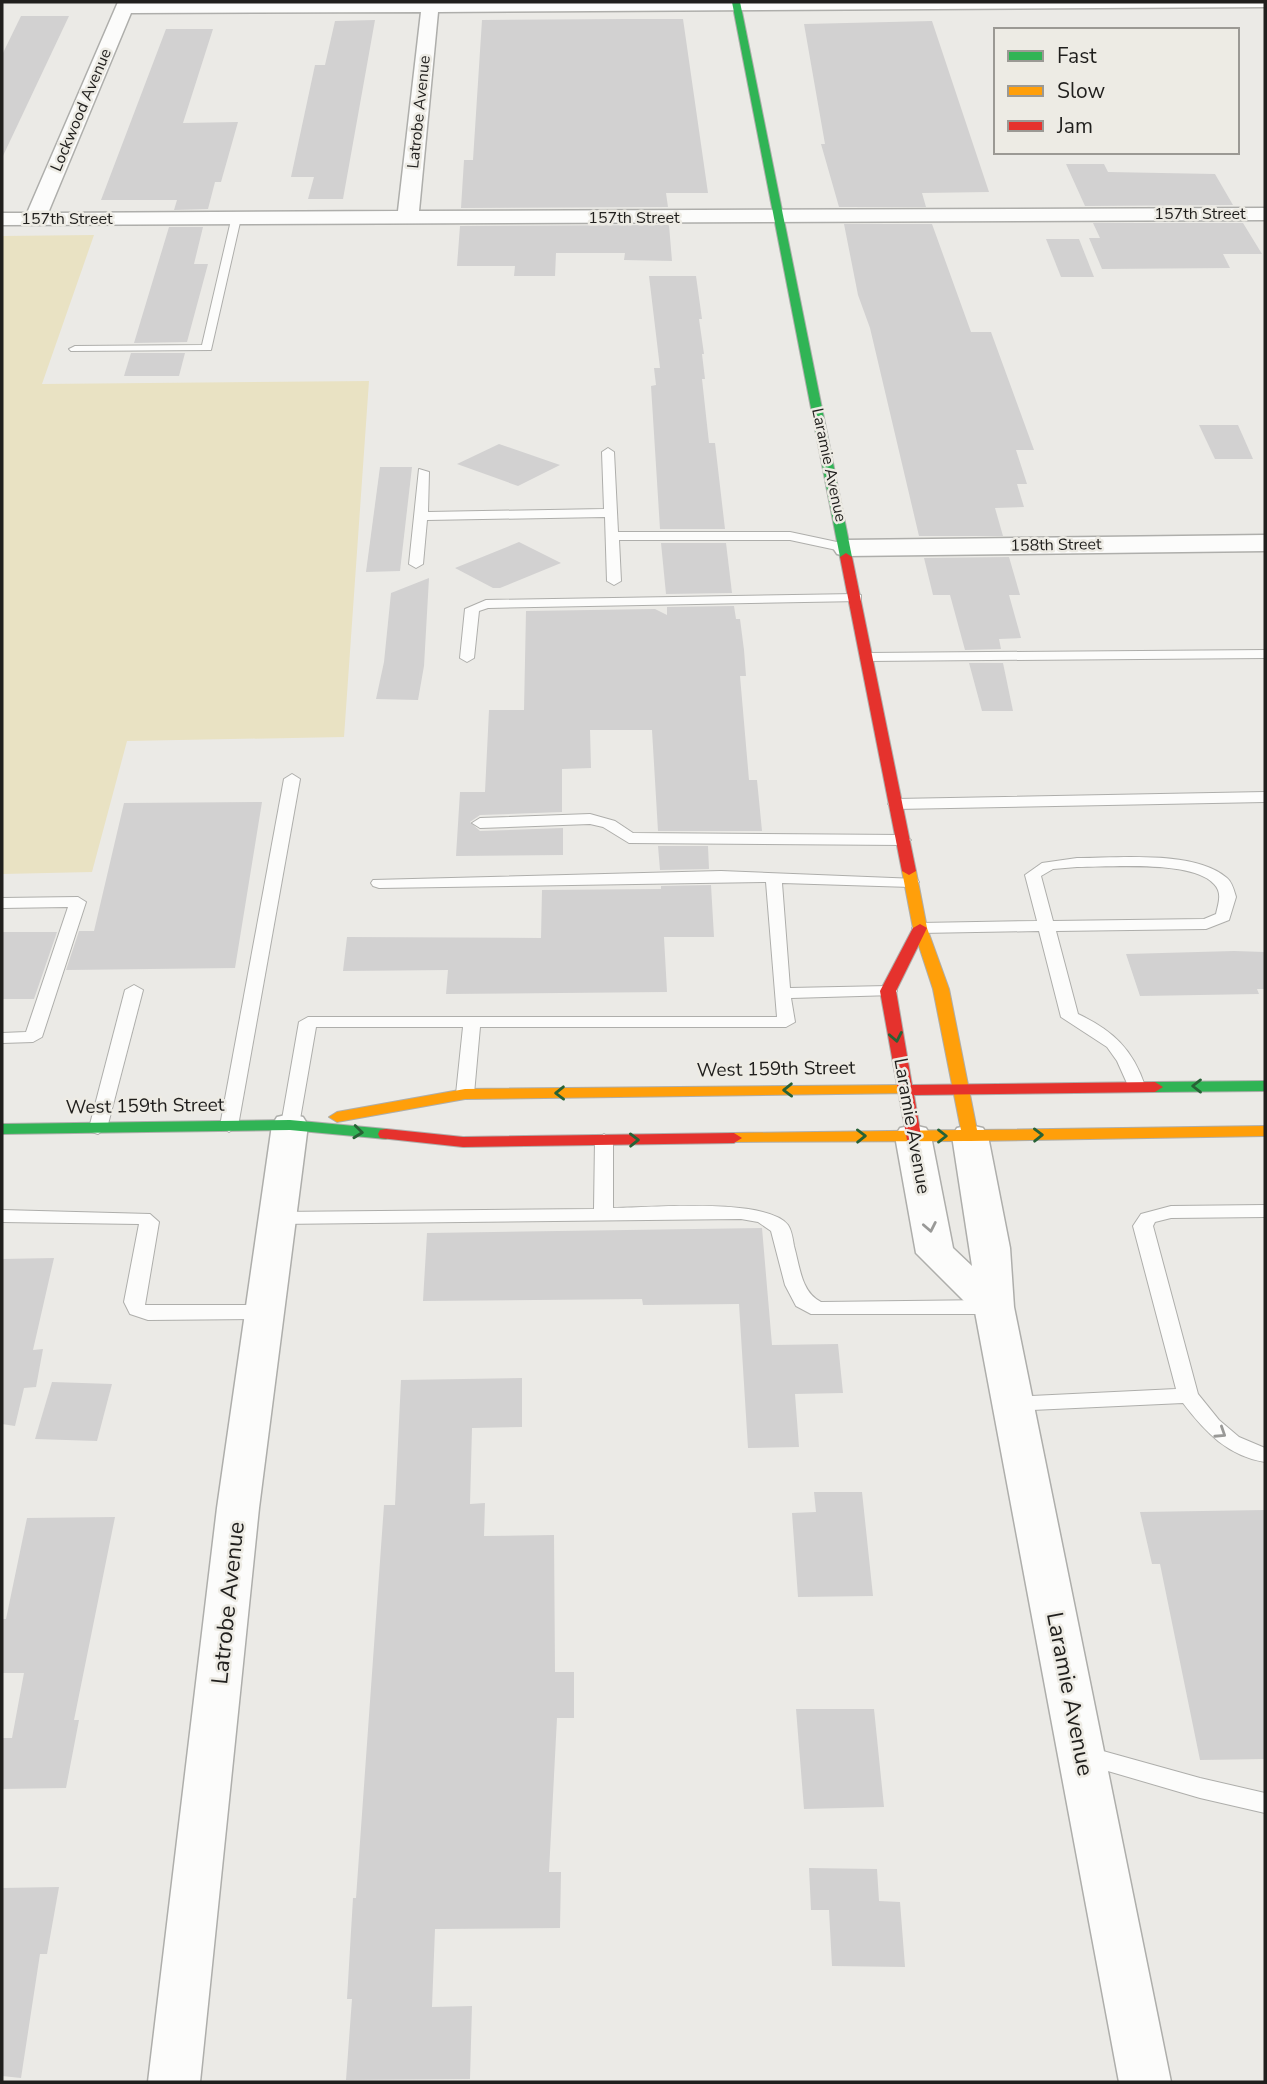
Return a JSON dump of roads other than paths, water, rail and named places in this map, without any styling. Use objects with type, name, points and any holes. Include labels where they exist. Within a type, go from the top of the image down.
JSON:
[{"type":"street","points":[[125,5],[1265,2]]},
{"type":"street","name":"Laramie Avenue","points":[[736,4],[920,928],[941,989],[962,1088],[991,1248],[994,1307],[1145,2082]]},
{"type":"street","name":"Lockwood Avenue","points":[[35,219],[125,5]]},
{"type":"street","name":"Latrobe Avenue","points":[[408,218],[430,6]]},
{"type":"street","name":"157th Street","points":[[2,219],[1265,214]]},
{"type":"street","name":"158th Street","points":[[846,548],[1265,542]]},
{"type":"street","points":[[888,991],[920,928]]},
{"type":"street","name":"Laramie Avenue","points":[[888,991],[935,1253],[994,1307]]},
{"type":"street","name":"West 159th Street","points":[[290,1125],[465,1094],[1265,1086]]},
{"type":"street","name":"Latrobe Avenue","points":[[174,2082],[238,1508],[290,1125]]},
{"type":"street","name":"West 159th Street","points":[[2,1129],[290,1125],[463,1142],[1265,1132]]},
{"type":"lane","points":[[75,349],[207,348],[236,218]]},
{"type":"lane","points":[[608,452],[614,581]]},
{"type":"lane","points":[[416,564],[423,472]]},
{"type":"lane","points":[[421,516],[611,513]]},
{"type":"lane","points":[[612,536],[790,536],[846,548]]},
{"type":"lane","points":[[467,659],[472,609],[486,604],[856,598]]},
{"type":"lane","points":[[867,657],[1265,654]]},
{"type":"lane","points":[[229,1126],[292,779]]},
{"type":"lane","points":[[896,804],[1265,797]]},
{"type":"lane","points":[[480,823],[590,819],[609,824],[629,838],[666,840],[903,840]]},
{"type":"lane","points":[[920,928],[1046,926],[1206,924],[1223,917],[1227,909],[1226,894],[1216,876],[1202,868],[1167,862],[1058,864],[1037,870],[1033,875],[1046,926],[1070,1017],[1093,1027],[1116,1046],[1129,1060],[1136,1086]]},
{"type":"lane","points":[[379,883],[774,877],[911,882]]},
{"type":"lane","points":[[290,1125],[308,1022],[786,1022],[774,877]]},
{"type":"lane","points":[[2,903],[78,902],[33,1037],[2,1038]]},
{"type":"lane","points":[[99,1128],[134,989]]},
{"type":"lane","points":[[782,993],[888,991]]},
{"type":"lane","points":[[465,1094],[472,1022]]},
{"type":"lane","points":[[603,1215],[604,1140]]},
{"type":"lane","points":[[1265,1211],[1171,1212],[1148,1218],[1143,1226],[1188,1396],[1212,1427],[1256,1454],[1265,1455]]},
{"type":"lane","points":[[277,1218],[741,1213],[764,1217],[780,1228],[795,1285],[803,1301],[818,1309],[994,1307]]},
{"type":"lane","points":[[2,1216],[143,1217],[149,1222],[134,1302],[137,1309],[148,1313],[265,1312]]},
{"type":"lane","points":[[1013,1404],[1188,1396]]},
{"type":"lane","points":[[1081,1754],[1200,1788],[1265,1803]]}]
